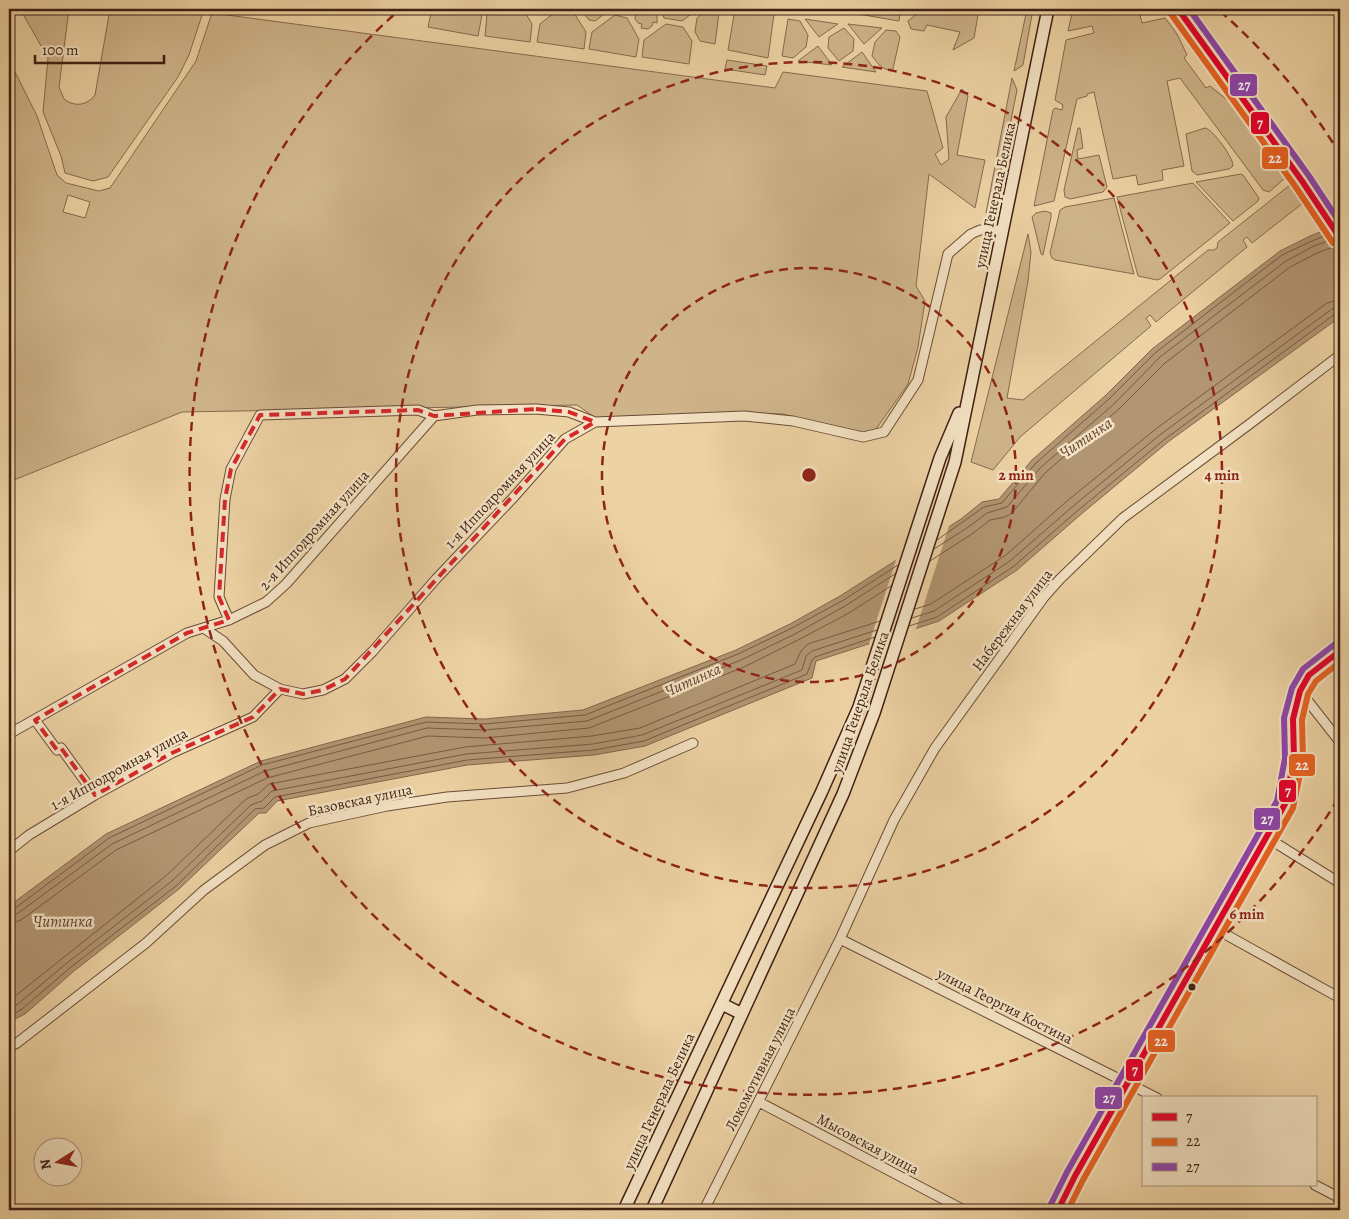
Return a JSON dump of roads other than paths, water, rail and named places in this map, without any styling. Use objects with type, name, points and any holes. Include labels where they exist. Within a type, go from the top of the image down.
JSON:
[{"type":"main road","name":"улица Генерала Белика","points":[[652,1210],[844,794],[874,713],[954,462],[1048,9]]},
{"type":"main road","points":[[1178,9],[1302,181],[1340,238]]},
{"type":"main road","name":"улица Генерала Белика","points":[[624,1210],[722,1004],[859,707],[940,458],[970,388]]},
{"type":"main road","points":[[722,1004],[742,1014]]},
{"type":"street","name":"1-я Ипподромная улица","points":[[9,851],[29,835],[172,752],[253,717],[280,689],[303,694],[323,690],[345,679],[373,651],[436,579],[512,499],[565,439],[595,422],[744,416],[793,421],[863,437],[884,432],[918,380],[948,254],[971,234],[980,230],[1002,230]]},
{"type":"street","name":"Набережная улица","points":[[840,939],[894,820],[935,748],[1044,597],[1060,578],[1123,518],[1340,355]]},
{"type":"street","points":[[229,620],[219,597],[225,499],[231,469],[260,415],[418,410],[434,416],[477,410],[536,409],[569,412],[595,422]]},
{"type":"street","name":"2-я Ипподромная улица","points":[[9,734],[187,633],[205,629],[229,620],[266,602],[286,584],[434,416]]},
{"type":"street","points":[[205,629],[223,641],[254,675],[280,689]]},
{"type":"street","points":[[1058,1210],[1075,1176],[1285,804],[1294,759],[1293,719],[1300,691],[1309,675],[1340,651]]},
{"type":"street","points":[[1300,691],[1340,742]]},
{"type":"street","points":[[35,720],[57,750],[61,748],[95,795]]},
{"type":"street","name":"Базовская улица","points":[[9,1047],[17,1043],[146,944],[204,890],[265,845],[309,823],[387,806],[438,799],[567,788],[624,773],[693,743]]},
{"type":"street","points":[[1266,837],[1340,883]]},
{"type":"street","points":[[1214,928],[1340,998]]},
{"type":"street","name":"улица Георгия Костина","points":[[840,939],[1055,1048],[1128,1082],[1152,1096]]},
{"type":"street","name":"Локомотивная улица","points":[[704,1210],[840,939]]},
{"type":"street","name":"Мысовская улица","points":[[759,1102],[964,1210]]},
{"type":"street","points":[[1316,1186],[1340,1198]]},
{"type":"water","name":"Читинка","points":[[1340,224],[1340,317],[1168,442],[1017,570],[939,621],[816,661],[812,678],[645,746],[594,755],[467,765],[277,801],[266,813],[259,813],[179,889],[74,971],[25,1014],[9,1022],[9,906],[106,834],[261,761],[426,717],[484,719],[583,710],[736,650],[790,624],[840,596],[961,519],[982,502],[999,499],[1032,460],[1106,395],[1152,349],[1280,251]]}]
